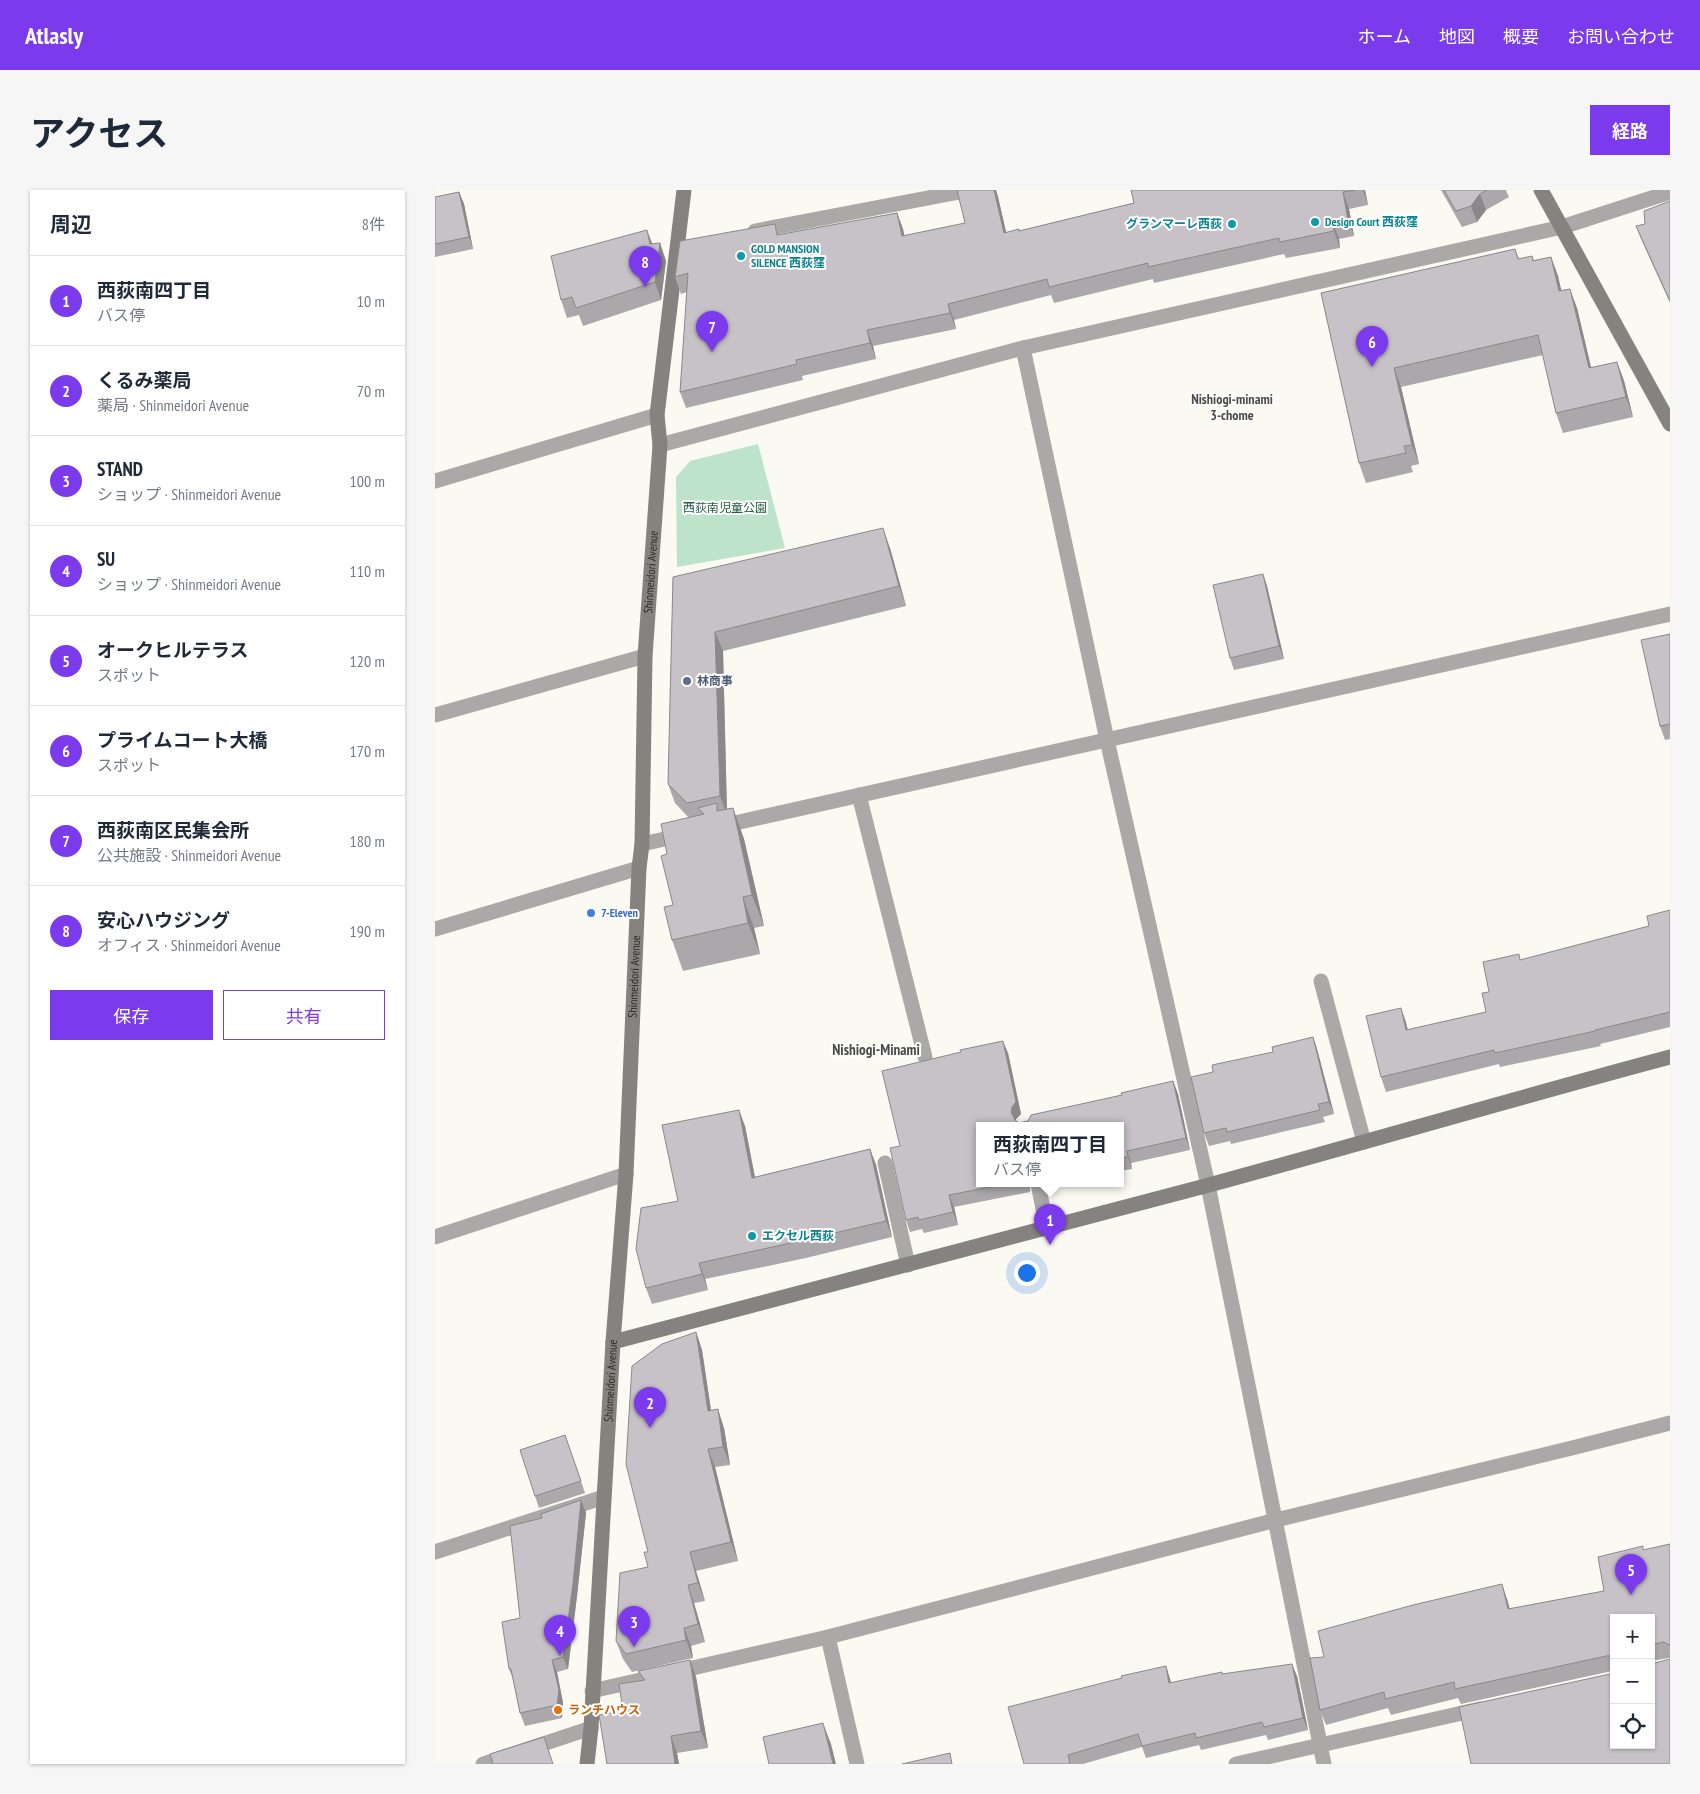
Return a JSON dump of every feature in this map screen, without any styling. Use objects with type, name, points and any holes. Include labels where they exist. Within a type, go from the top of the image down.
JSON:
[{"type":"street","name":"Shinmeidori Avenue","points":[[587,1764],[591,1728],[613,1342],[626,1174],[639,868],[642,844],[645,656],[660,445],[657,415],[684,190]]},
{"type":"street","points":[[736,235],[970,190]]},
{"type":"street","points":[[1541,190],[1670,424]]},
{"type":"street","points":[[660,445],[1023,348],[1562,227],[1670,192]]},
{"type":"street","points":[[677,246],[697,242]]},
{"type":"street","points":[[1023,348],[1107,740],[1208,1185],[1324,1764]]},
{"type":"street","points":[[435,481],[657,415]]},
{"type":"street","points":[[642,844],[1670,614]]},
{"type":"street","points":[[435,715],[645,656]]},
{"type":"street","points":[[859,796],[925,1057]]},
{"type":"street","points":[[435,929],[639,868]]},
{"type":"street","points":[[1321,981],[1364,1142]]},
{"type":"street","points":[[613,1342],[1208,1185],[1570,1083],[1670,1057]]},
{"type":"street","points":[[885,1163],[908,1265]]},
{"type":"street","points":[[435,1237],[626,1174]]},
{"type":"street","points":[[1039,1187],[1047,1228]]},
{"type":"street","points":[[592,1690],[828,1637],[1276,1520],[1670,1423]]},
{"type":"street","points":[[435,1552],[604,1497]]},
{"type":"street","points":[[828,1637],[857,1764]]},
{"type":"street","points":[[1236,1764],[1495,1706]]},
{"type":"street","points":[[483,1764],[591,1728]]},
{"type":"green space","name":"西荻南児童公園","points":[[758,444],[785,548],[677,567],[676,477],[690,461]]},
{"type":"building","points":[[957,190],[994,190],[1004,233],[1134,203],[1131,190],[1355,190],[1343,192],[1348,220],[1333,223],[1334,231],[1280,242],[1279,238],[1148,267],[1148,263],[1049,287],[1047,279],[948,304],[950,313],[867,330],[870,343],[796,360],[797,364],[680,392],[688,273],[675,277],[680,241],[775,224],[777,235],[897,213],[902,236],[965,223]]},
{"type":"building","points":[[1444,190],[1487,190],[1480,194],[1471,206],[1456,211]]},
{"type":"building","points":[[459,192],[469,237],[435,244],[435,197]]},
{"type":"building","points":[[1670,201],[1670,301],[1636,226],[1645,224],[1644,211]]},
{"type":"building","points":[[647,230],[650,244],[660,243],[655,282],[576,308],[572,297],[561,300],[551,256]]},
{"type":"building","points":[[1515,249],[1518,259],[1532,256],[1533,261],[1551,257],[1559,291],[1570,289],[1589,368],[1617,362],[1626,397],[1556,413],[1538,335],[1394,368],[1412,445],[1404,446],[1406,453],[1359,463],[1321,293]]},
{"type":"building","points":[[883,528],[899,586],[715,632],[720,796],[687,803],[668,784],[673,577]]},
{"type":"building","points":[[1263,574],[1279,646],[1230,658],[1213,585]]},
{"type":"building","points":[[1670,634],[1670,724],[1660,726],[1641,640]]},
{"type":"building","points":[[717,803],[717,811],[733,808],[752,895],[743,897],[748,923],[672,940],[664,907],[673,905],[661,856],[667,854],[661,824],[704,814],[698,808]]},
{"type":"building","points":[[1670,910],[1670,1012],[1595,1031],[1495,1053],[1494,1050],[1381,1077],[1366,1016],[1401,1008],[1406,1030],[1486,1012],[1482,993],[1489,992],[1483,962],[1519,954],[1520,960],[1649,926],[1647,916]]},
{"type":"building","points":[[1313,1037],[1329,1102],[1318,1104],[1320,1110],[1227,1132],[1226,1128],[1204,1133],[1191,1077],[1213,1072],[1212,1065],[1273,1052],[1272,1047]]},
{"type":"building","points":[[1003,1041],[1016,1102],[1011,1112],[1018,1122],[976,1122],[976,1187],[990,1187],[949,1195],[953,1212],[919,1220],[918,1217],[906,1220],[890,1148],[900,1146],[882,1071],[961,1052],[960,1050]]},
{"type":"building","points":[[1173,1081],[1186,1138],[1127,1151],[1128,1157],[1124,1158],[1124,1122],[1024,1122],[1028,1121],[1031,1115],[1122,1095],[1121,1093]]},
{"type":"building","points":[[739,1110],[752,1178],[870,1149],[886,1221],[699,1263],[702,1274],[646,1288],[636,1249],[641,1208],[678,1201],[662,1125]]},
{"type":"building","points":[[696,1332],[708,1411],[718,1409],[723,1447],[708,1449],[731,1542],[690,1552],[698,1583],[688,1585],[698,1624],[684,1628],[686,1640],[626,1654],[616,1641],[620,1573],[648,1567],[644,1552],[648,1552],[626,1464],[632,1366],[662,1344]]},
{"type":"building","points":[[565,1435],[581,1481],[535,1496],[520,1450]]},
{"type":"building","points":[[581,1500],[573,1584],[563,1657],[552,1660],[559,1690],[557,1705],[520,1713],[511,1669],[509,1669],[502,1622],[520,1618],[510,1526],[542,1518],[541,1514]]},
{"type":"building","points":[[1670,1544],[1670,1645],[1663,1642],[1655,1644],[1655,1614],[1610,1614],[1610,1656],[1455,1689],[1454,1682],[1385,1699],[1384,1692],[1320,1710],[1310,1658],[1324,1657],[1318,1631],[1413,1605],[1502,1584],[1508,1609],[1604,1591],[1598,1557],[1643,1546],[1643,1550]]},
{"type":"building","points":[[1670,1659],[1670,1764],[1471,1764],[1459,1707],[1610,1674],[1610,1749],[1655,1749],[1655,1663]]},
{"type":"building","points":[[690,1660],[701,1731],[671,1736],[675,1764],[607,1764],[599,1715],[623,1711],[619,1684],[645,1680],[638,1671]]},
{"type":"building","points":[[1292,1664],[1303,1718],[1264,1727],[1262,1722],[1196,1738],[1195,1733],[1142,1746],[1138,1734],[1068,1755],[1070,1764],[1024,1764],[1008,1707],[1122,1678],[1121,1676],[1166,1666],[1169,1683],[1222,1672],[1222,1674]]},
{"type":"building","points":[[823,1723],[833,1764],[769,1764],[763,1737]]},
{"type":"building","points":[[544,1737],[553,1764],[493,1764],[490,1754]]},
{"type":"building","points":[[950,1753],[952,1764],[902,1764]]},
{"type":"place","name":"Design Court 西荻窪","points":[[1315,222]]},
{"type":"place","name":"グランマーレ西荻","points":[[1232,224]]},
{"type":"place","name":"GOLD MANSION SILENCE 西荻窪","points":[[741,256]]},
{"type":"place","name":"安心ハウジング","points":[[645,287]]},
{"type":"place","name":"西荻南区民集会所","points":[[712,352]]},
{"type":"place","name":"プライムコート大橋","points":[[1372,367]]},
{"type":"place","name":"林商事","points":[[687,681]]},
{"type":"place","name":"7-Eleven","points":[[591,913]]},
{"type":"place","name":"エクセル西荻","points":[[752,1236]]},
{"type":"place","name":"西荻南四丁目","points":[[1050,1245]]},
{"type":"place","name":"くるみ薬局","points":[[650,1428]]},
{"type":"place","name":"オークヒルテラス","points":[[1631,1595]]},
{"type":"place","name":"STAND","points":[[634,1647]]},
{"type":"place","name":"SU","points":[[560,1656]]},
{"type":"place","name":"ランチハウス","points":[[558,1710]]},
{"type":"district","name":"Nishiogi-minami 3-chome","points":[[1232,407]]},
{"type":"district","name":"Nishiogi-Minami","points":[[876,1050]]}]
